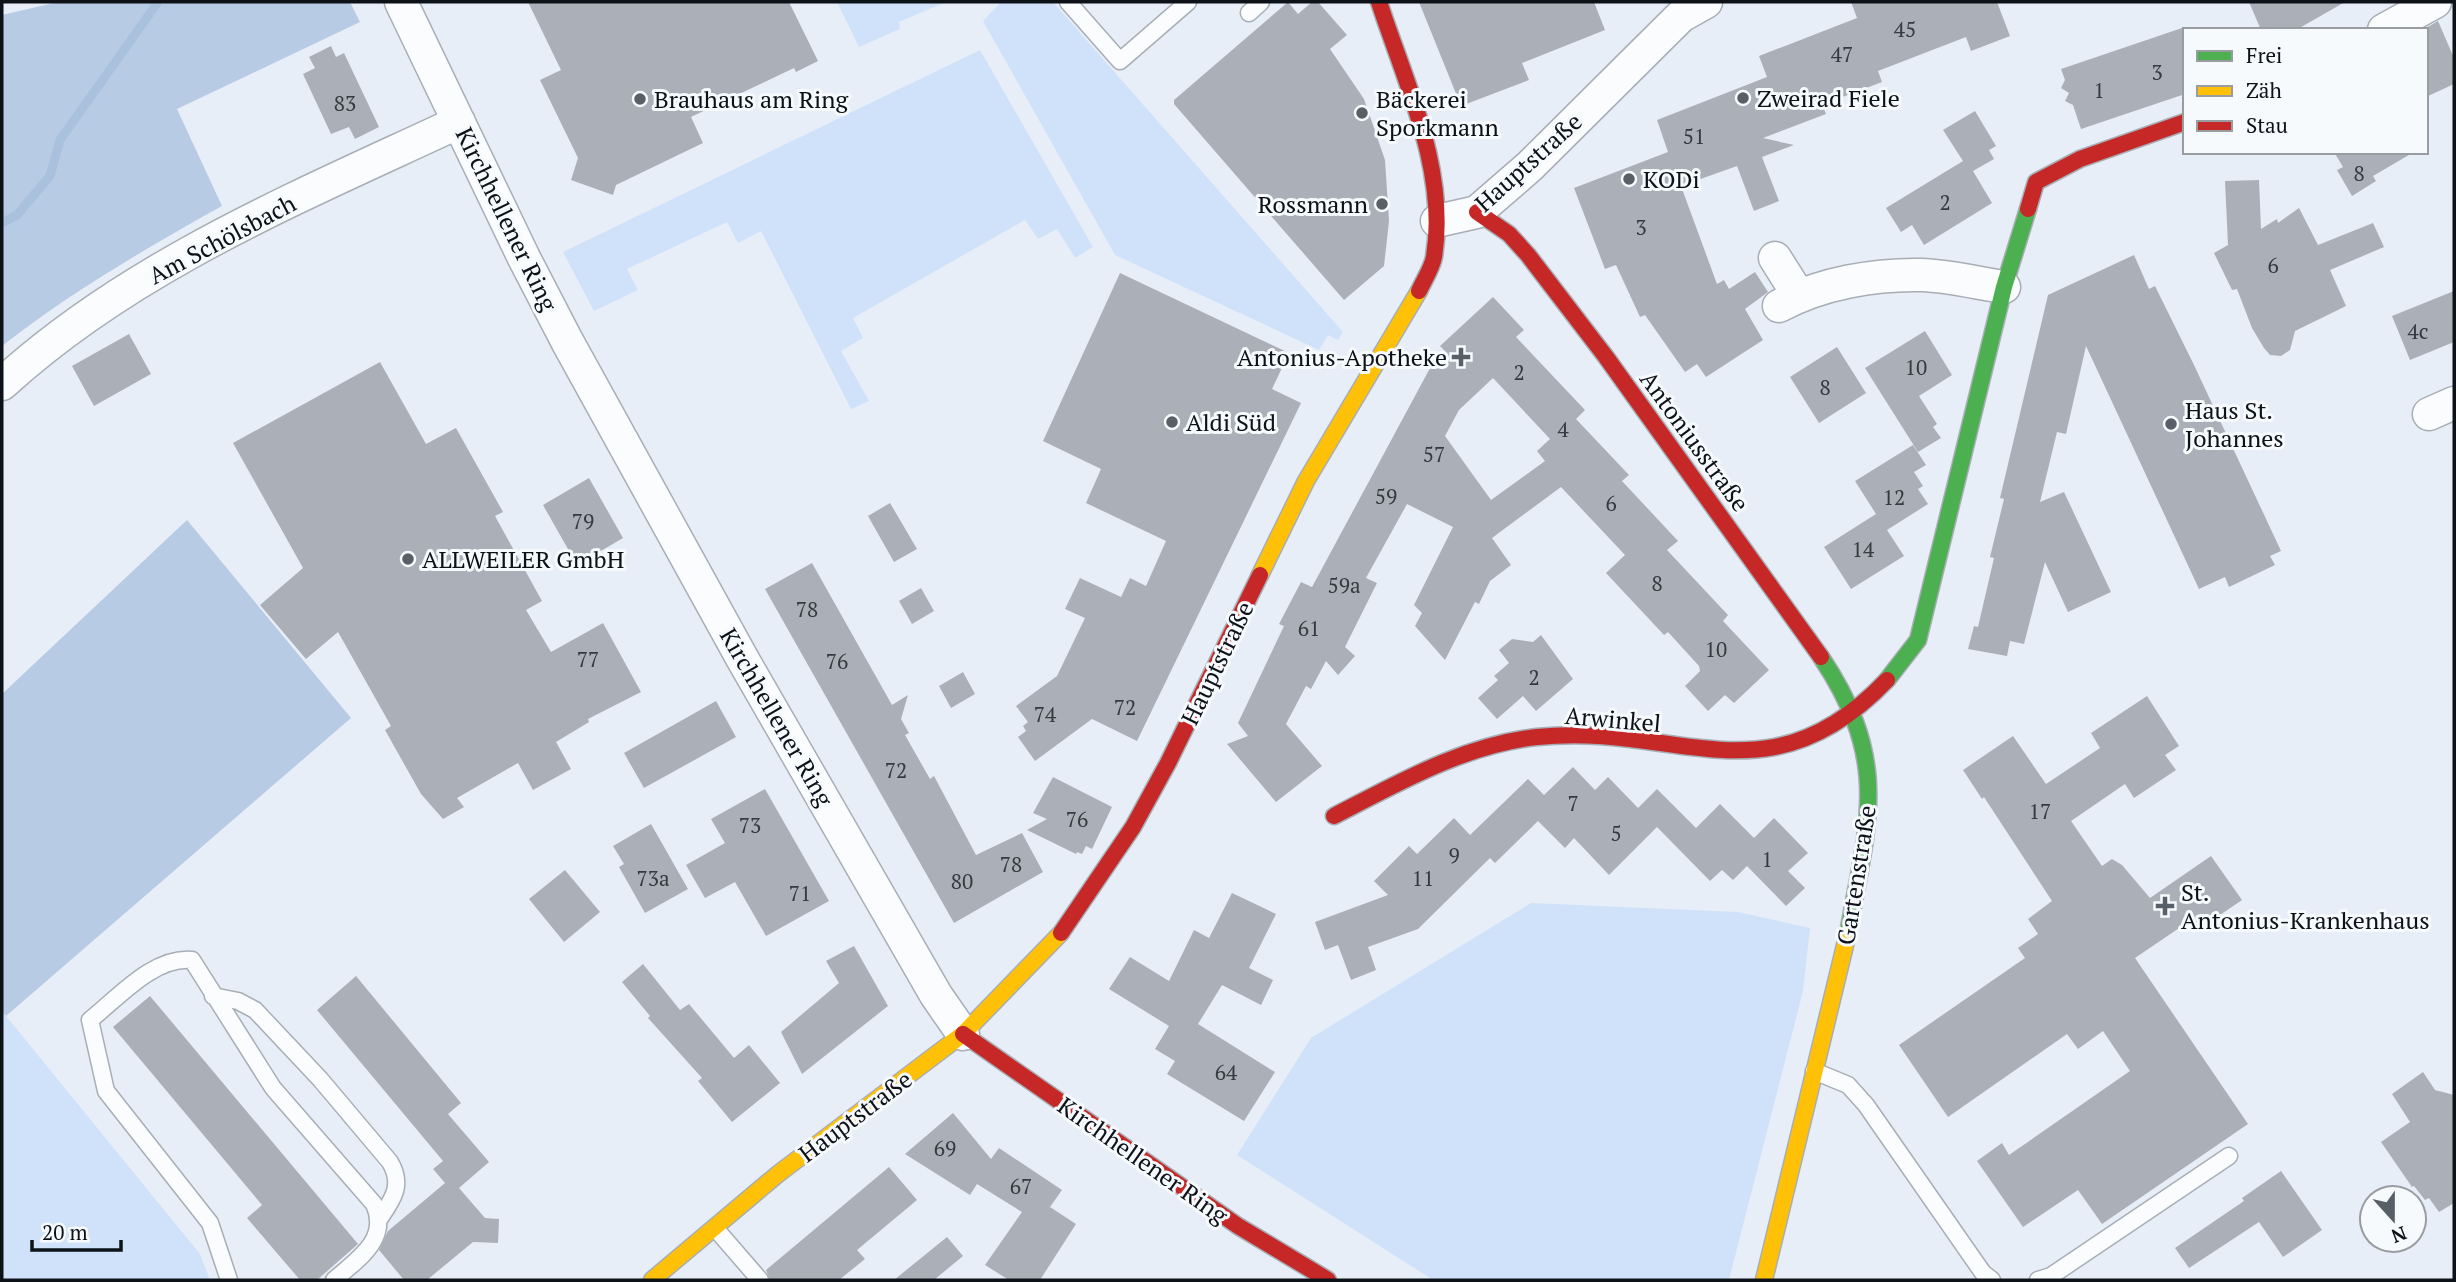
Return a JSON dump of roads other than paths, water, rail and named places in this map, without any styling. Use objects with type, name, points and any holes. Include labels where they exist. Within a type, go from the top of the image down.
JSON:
[{"type":"street","name":"Kirchhellener Ring","points":[[401,2],[524,258],[587,377],[742,658],[936,995],[963,1034],[1238,1226],[1328,1280]]},
{"type":"street","points":[[1379,2],[1427,150],[1437,221]]},
{"type":"street","name":"Hauptstraße","points":[[652,1280],[789,1166],[963,1034],[1017,981],[1073,919],[1133,827],[1168,763],[1306,481],[1366,377],[1424,285],[1434,258],[1437,221],[1477,212],[1530,166],[1681,16],[1706,2]]},
{"type":"street","points":[[2388,28],[2435,2]]},
{"type":"street","name":"Am Schölsbach","points":[[2,384],[91,313],[188,254],[459,122]]},
{"type":"street","points":[[1854,715],[1901,666],[1918,640],[2004,287],[2036,182],[2080,159],[2183,123]]},
{"type":"street","name":"Antoniusstraße","points":[[1477,212],[1509,234],[1528,255],[1606,356],[1802,630],[1837,681],[1854,715]]},
{"type":"street","points":[[1775,258],[1789,301],[1850,282],[1922,275],[2004,287]]},
{"type":"street","name":"Arwinkel","points":[[1334,816],[1401,782],[1480,751],[1535,737],[1581,734],[1722,753],[1769,750],[1827,730],[1854,715]]},
{"type":"street","name":"Gartenstraße","points":[[1764,1280],[1842,964],[1869,820],[1869,767],[1854,715]]},
{"type":"lane","points":[[1068,2],[1120,61],[1188,2]]},
{"type":"lane","points":[[229,1280],[210,1223],[106,1091],[90,1020],[151,971],[177,958],[191,960],[273,1088],[374,1204],[380,1218]]},
{"type":"lane","points":[[213,996],[238,1000],[255,1010],[320,1079],[390,1161],[398,1175],[397,1191],[380,1218],[377,1235],[369,1250],[334,1280]]},
{"type":"lane","points":[[1814,1071],[1848,1086],[1866,1105],[1983,1273],[1992,1280]]},
{"type":"lane","points":[[2038,1280],[2050,1276],[2229,1156]]},
{"type":"lane","points":[[715,1228],[760,1280]]},
{"type":"waterway","points":[[2,223],[17,215],[50,176],[60,140],[158,2]]},
{"type":"place","name":"Zweirad Fiele","points":[[1743,98]]},
{"type":"place","name":"Brauhaus am Ring","points":[[640,99]]},
{"type":"place","name":"Bäckerei Sporkmann","points":[[1362,113]]},
{"type":"place","name":"KODi","points":[[1629,179]]},
{"type":"place","name":"Rossmann","points":[[1382,204]]},
{"type":"place","name":"Antonius-Apotheke","points":[[1461,357]]},
{"type":"place","name":"Aldi Süd","points":[[1172,422]]},
{"type":"place","name":"Haus St. Johannes","points":[[2171,424]]},
{"type":"place","name":"ALLWEILER GmbH","points":[[408,559]]},
{"type":"place","name":"St. Antonius-Krankenhaus","points":[[2165,906]]}]
